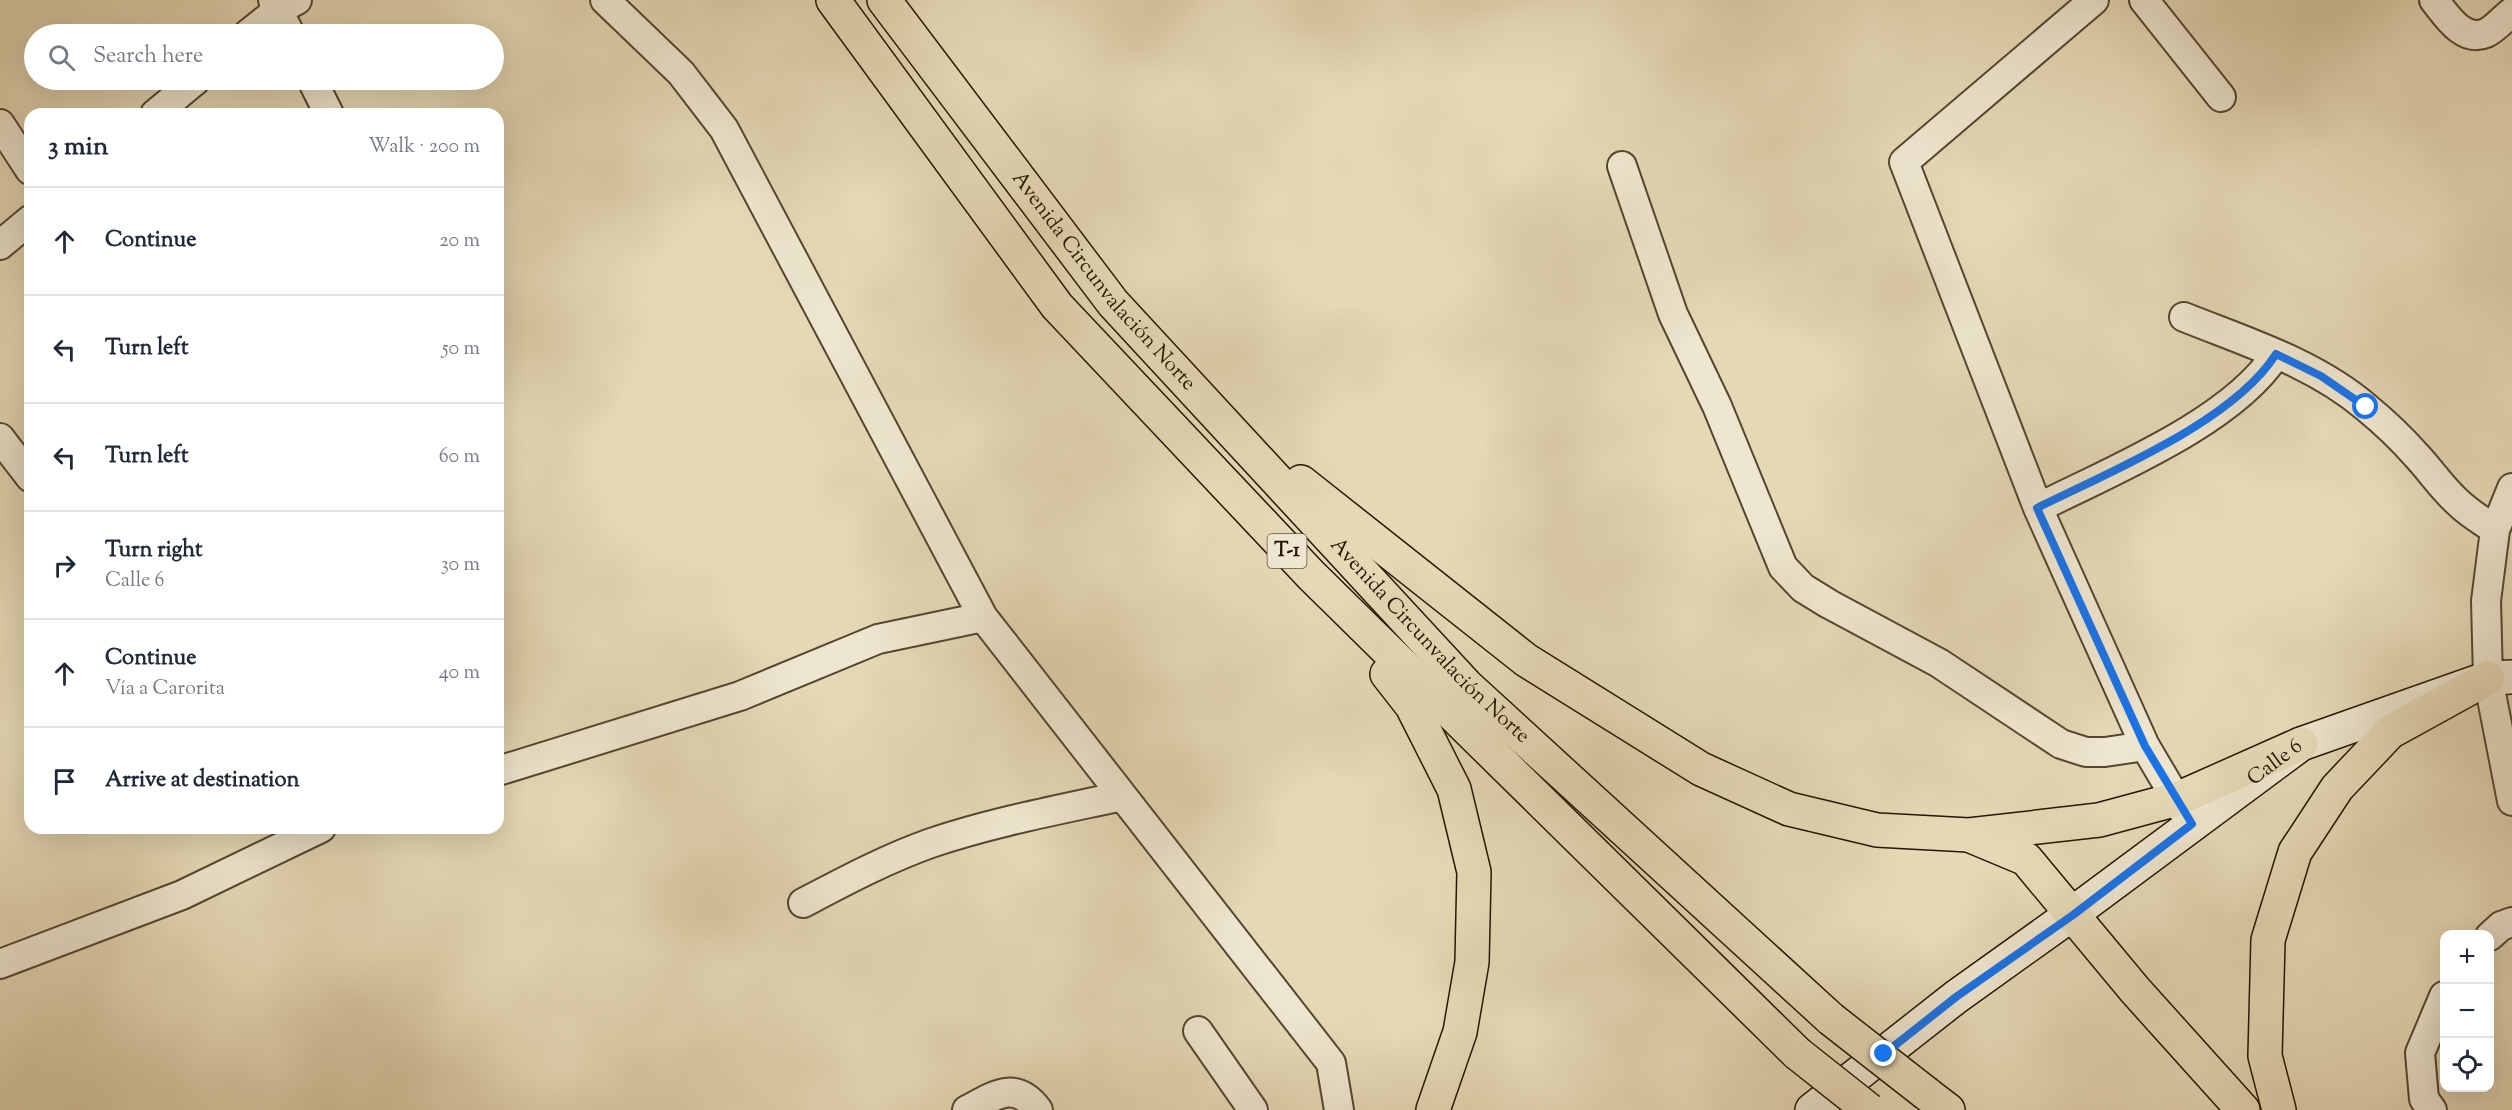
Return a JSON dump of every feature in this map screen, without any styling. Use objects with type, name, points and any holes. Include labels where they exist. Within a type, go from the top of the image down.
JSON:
[{"type":"highway","name":"Avenida Circunvalación Norte","points":[[833,0],[1057,306],[1311,575],[1797,1053],[1869,1110]]},
{"type":"highway","name":"Avenida Circunvalación Norte","points":[[884,0],[1113,303],[1467,686],[1831,1018],[1937,1102]]},
{"type":"highway","points":[[1217,416],[1526,660],[1701,769],[1789,809],[1877,830],[1969,835],[2184,812],[2301,744]]},
{"type":"highway","points":[[1311,575],[1412,706],[1454,789],[1474,872],[1472,962],[1460,1032],[1433,1110]]},
{"type":"highway","points":[[2279,1110],[2265,1056],[2268,940],[2295,852],[2337,788],[2390,732],[2500,678]]},
{"type":"highway","points":[[1969,835],[2026,859],[2135,990],[2243,1110]]},
{"type":"street","points":[[605,0],[681,73],[724,129],[983,617],[1331,1063],[1339,1110]]},
{"type":"street","points":[[1812,1110],[1956,997],[2073,915],[2184,812],[2145,746],[2037,508],[1904,162],[2094,0]]},
{"type":"street","points":[[2144,0],[2221,97]]},
{"type":"street","points":[[2434,0],[2453,25],[2470,34],[2487,33],[2512,12]]},
{"type":"street","points":[[265,24],[285,11]]},
{"type":"street","points":[[162,108],[184,90]]},
{"type":"street","points":[[317,90],[326,108]]},
{"type":"street","points":[[0,124],[24,161]]},
{"type":"street","points":[[1622,166],[1673,314],[1717,406],[1783,567],[1803,588],[1939,663],[2061,744],[2096,752],[2129,750],[2145,746]]},
{"type":"street","points":[[0,245],[24,225]]},
{"type":"street","points":[[2184,317],[2276,354],[2321,376],[2366,407],[2416,455],[2437,482],[2462,506],[2495,530]]},
{"type":"street","points":[[2037,508],[2186,432],[2249,387],[2267,369],[2276,354]]},
{"type":"street","points":[[0,438],[24,469]]},
{"type":"street","points":[[2512,488],[2495,530],[2486,601],[2500,678],[2512,801]]},
{"type":"street","points":[[504,769],[740,696],[878,639],[983,617]]},
{"type":"street","name":"Calle 6","points":[[2301,744],[2500,678]]},
{"type":"street","points":[[803,903],[871,868],[930,844],[994,824],[1122,796]]},
{"type":"street","points":[[0,964],[182,895],[309,834]]},
{"type":"street","points":[[2494,932],[2501,926],[2512,922]]},
{"type":"street","points":[[2432,1110],[2424,1099],[2420,1053],[2440,1007]]},
{"type":"street","points":[[1198,1031],[1253,1110]]},
{"type":"street","points":[[967,1110],[1001,1092],[1017,1093],[1030,1099],[1038,1110]]},
{"type":"route","points":[[1884,1054],[1956,997],[2073,915],[2192,824],[2145,746],[2037,508],[2186,432],[2249,387],[2267,369],[2276,354],[2321,376],[2366,407]]}]
